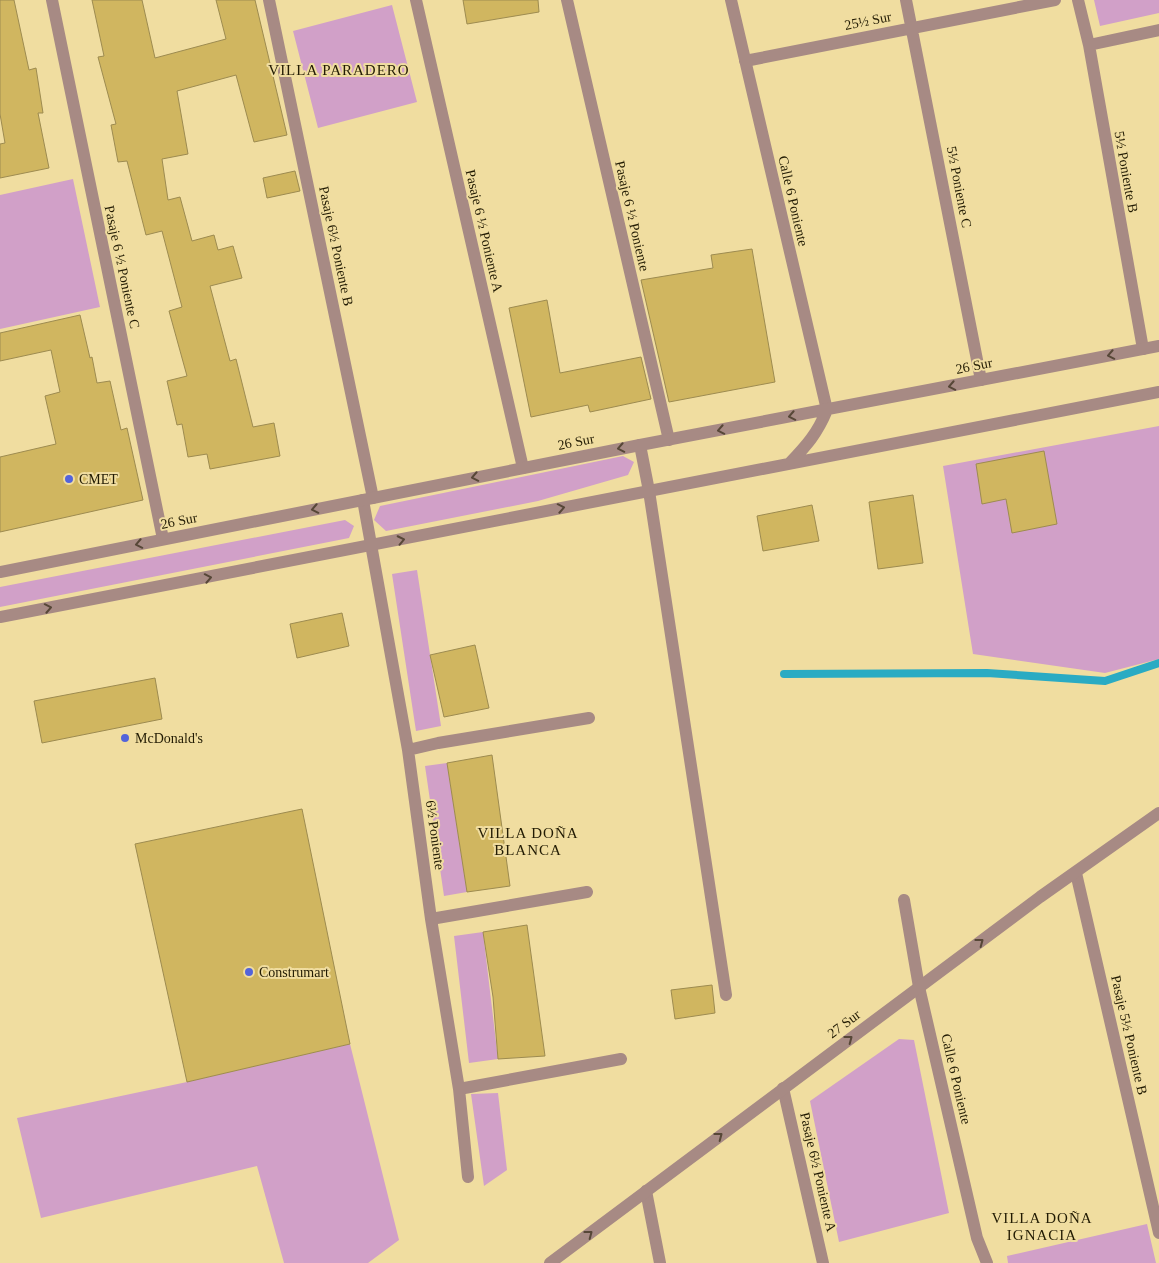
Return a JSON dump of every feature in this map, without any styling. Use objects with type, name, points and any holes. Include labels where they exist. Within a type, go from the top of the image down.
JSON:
[{"type":"street","name":"Pasaje 6 ½ Poniente C","points":[[52,0],[163,540]]},
{"type":"street","name":"Pasaje 6½ Poniente B","points":[[270,0],[368,499]]},
{"type":"street","name":"Pasaje 6 ½ Poniente A","points":[[416,0],[523,468]]},
{"type":"street","name":"Pasaje 6 ½ Poniente","points":[[567,0],[668,440]]},
{"type":"street","name":"Calle 6 Poniente","points":[[731,0],[827,410]]},
{"type":"street","name":"5½ Poniente C","points":[[906,0],[981,380]]},
{"type":"street","name":"25½ Sur","points":[[745,61],[1055,0]]},
{"type":"street","name":"5½ Poniente B","points":[[1078,0],[1089,44],[1143,349]]},
{"type":"street","points":[[1089,44],[1159,30]]},
{"type":"street","name":"26 Sur","points":[[0,572],[640,445],[1159,346]]},
{"type":"street","points":[[0,617],[1159,392]]},
{"type":"street","points":[[789,464],[819,428],[827,410]]},
{"type":"street","points":[[640,445],[649,491],[726,995]]},
{"type":"street","name":"6½ Poniente","points":[[368,499],[372,546],[408,750],[431,919],[459,1089],[468,1177]]},
{"type":"street","points":[[408,750],[438,742],[589,718]]},
{"type":"street","name":"27 Sur","points":[[550,1263],[1040,897],[1159,813]]},
{"type":"street","name":"Pasaje 5½ Poniente B","points":[[1076,873],[1159,1233]]},
{"type":"street","points":[[431,919],[587,892]]},
{"type":"street","name":"Calle 6 Poniente","points":[[904,900],[920,987],[977,1238],[987,1263]]},
{"type":"street","points":[[459,1089],[620,1059]]},
{"type":"street","name":"Pasaje 6½ Poniente A","points":[[783,1088],[823,1263]]},
{"type":"street","points":[[646,1191],[660,1263]]},
{"type":"shaded area","points":[[1094,0],[1159,0],[1159,13],[1100,26]]},
{"type":"shaded area","points":[[392,5],[417,102],[318,128],[293,31]]},
{"type":"shaded area","points":[[73,179],[100,307],[0,329],[0,195]]},
{"type":"shaded area","points":[[1159,426],[1159,659],[1105,673],[973,654],[943,466]]},
{"type":"shaded area","points":[[623,456],[634,462],[628,475],[538,501],[386,531],[374,520],[380,506]]},
{"type":"shaded area","points":[[345,520],[354,526],[349,538],[0,607],[0,587]]},
{"type":"shaded area","points":[[417,570],[441,726],[416,731],[392,574]]},
{"type":"shaded area","points":[[447,763],[467,892],[444,896],[425,766]]},
{"type":"shaded area","points":[[483,932],[498,1059],[469,1063],[454,936]]},
{"type":"shaded area","points":[[899,1039],[914,1040],[949,1213],[839,1242],[810,1101]]},
{"type":"shaded area","points":[[350,1044],[399,1240],[368,1263],[284,1263],[257,1166],[41,1218],[17,1118],[187,1082]]},
{"type":"shaded area","points":[[498,1093],[507,1170],[484,1186],[471,1094]]},
{"type":"shaded area","points":[[1147,1224],[1156,1263],[1008,1263],[1007,1256]]},
{"type":"building","points":[[0,0],[14,0],[29,70],[36,68],[43,113],[38,113],[49,168],[0,178],[0,144],[5,143],[0,114]]},
{"type":"building","points":[[92,0],[142,0],[155,58],[226,39],[216,0],[255,0],[287,135],[254,142],[236,75],[177,91],[188,154],[162,159],[168,200],[180,197],[192,241],[214,235],[218,250],[233,246],[242,278],[210,286],[230,361],[236,359],[253,427],[274,423],[280,456],[210,469],[207,454],[188,457],[182,424],[177,425],[167,381],[187,376],[169,311],[182,307],[162,231],[146,235],[127,161],[118,162],[111,125],[116,124],[98,57],[104,56]]},
{"type":"building","points":[[463,0],[538,0],[539,12],[467,24]]},
{"type":"building","points":[[295,171],[300,191],[267,198],[263,178]]},
{"type":"building","points":[[752,249],[775,382],[669,402],[641,280],[713,268],[711,255]]},
{"type":"building","points":[[547,300],[560,373],[641,357],[651,399],[590,412],[588,405],[531,417],[509,308]]},
{"type":"building","points":[[80,315],[97,383],[110,381],[121,430],[127,428],[143,500],[0,532],[0,457],[56,444],[45,396],[60,392],[51,350],[0,361],[0,333]]},
{"type":"building","points":[[1044,451],[1057,524],[1012,533],[1006,499],[982,504],[976,464]]},
{"type":"building","points":[[913,495],[923,563],[878,569],[869,502]]},
{"type":"building","points":[[812,505],[819,541],[763,551],[757,516]]},
{"type":"building","points":[[342,613],[349,646],[297,658],[290,624]]},
{"type":"building","points":[[475,645],[489,708],[444,717],[430,655]]},
{"type":"building","points":[[155,678],[162,719],[42,743],[34,701]]},
{"type":"building","points":[[492,755],[510,886],[467,892],[447,763]]},
{"type":"building","name":"Construmart","points":[[302,809],[350,1044],[187,1082],[135,844]]},
{"type":"building","points":[[527,925],[545,1056],[498,1059],[493,997],[483,932]]},
{"type":"building","points":[[712,985],[715,1013],[675,1019],[671,990]]},
{"type":"waterway","points":[[784,674],[987,673],[1105,681],[1159,663]]},
{"type":"place","name":"CMET","points":[[69,479]]},
{"type":"place","name":"McDonald's","points":[[125,738]]},
{"type":"place","name":"Construmart","points":[[249,972]]},
{"type":"district","name":"VILLA PARADERO","points":[[339,70]]},
{"type":"district","name":"VILLA DOÑA BLANCA","points":[[528,842]]},
{"type":"district","name":"VILLA DOÑA IGNACIA","points":[[1042,1226]]}]
